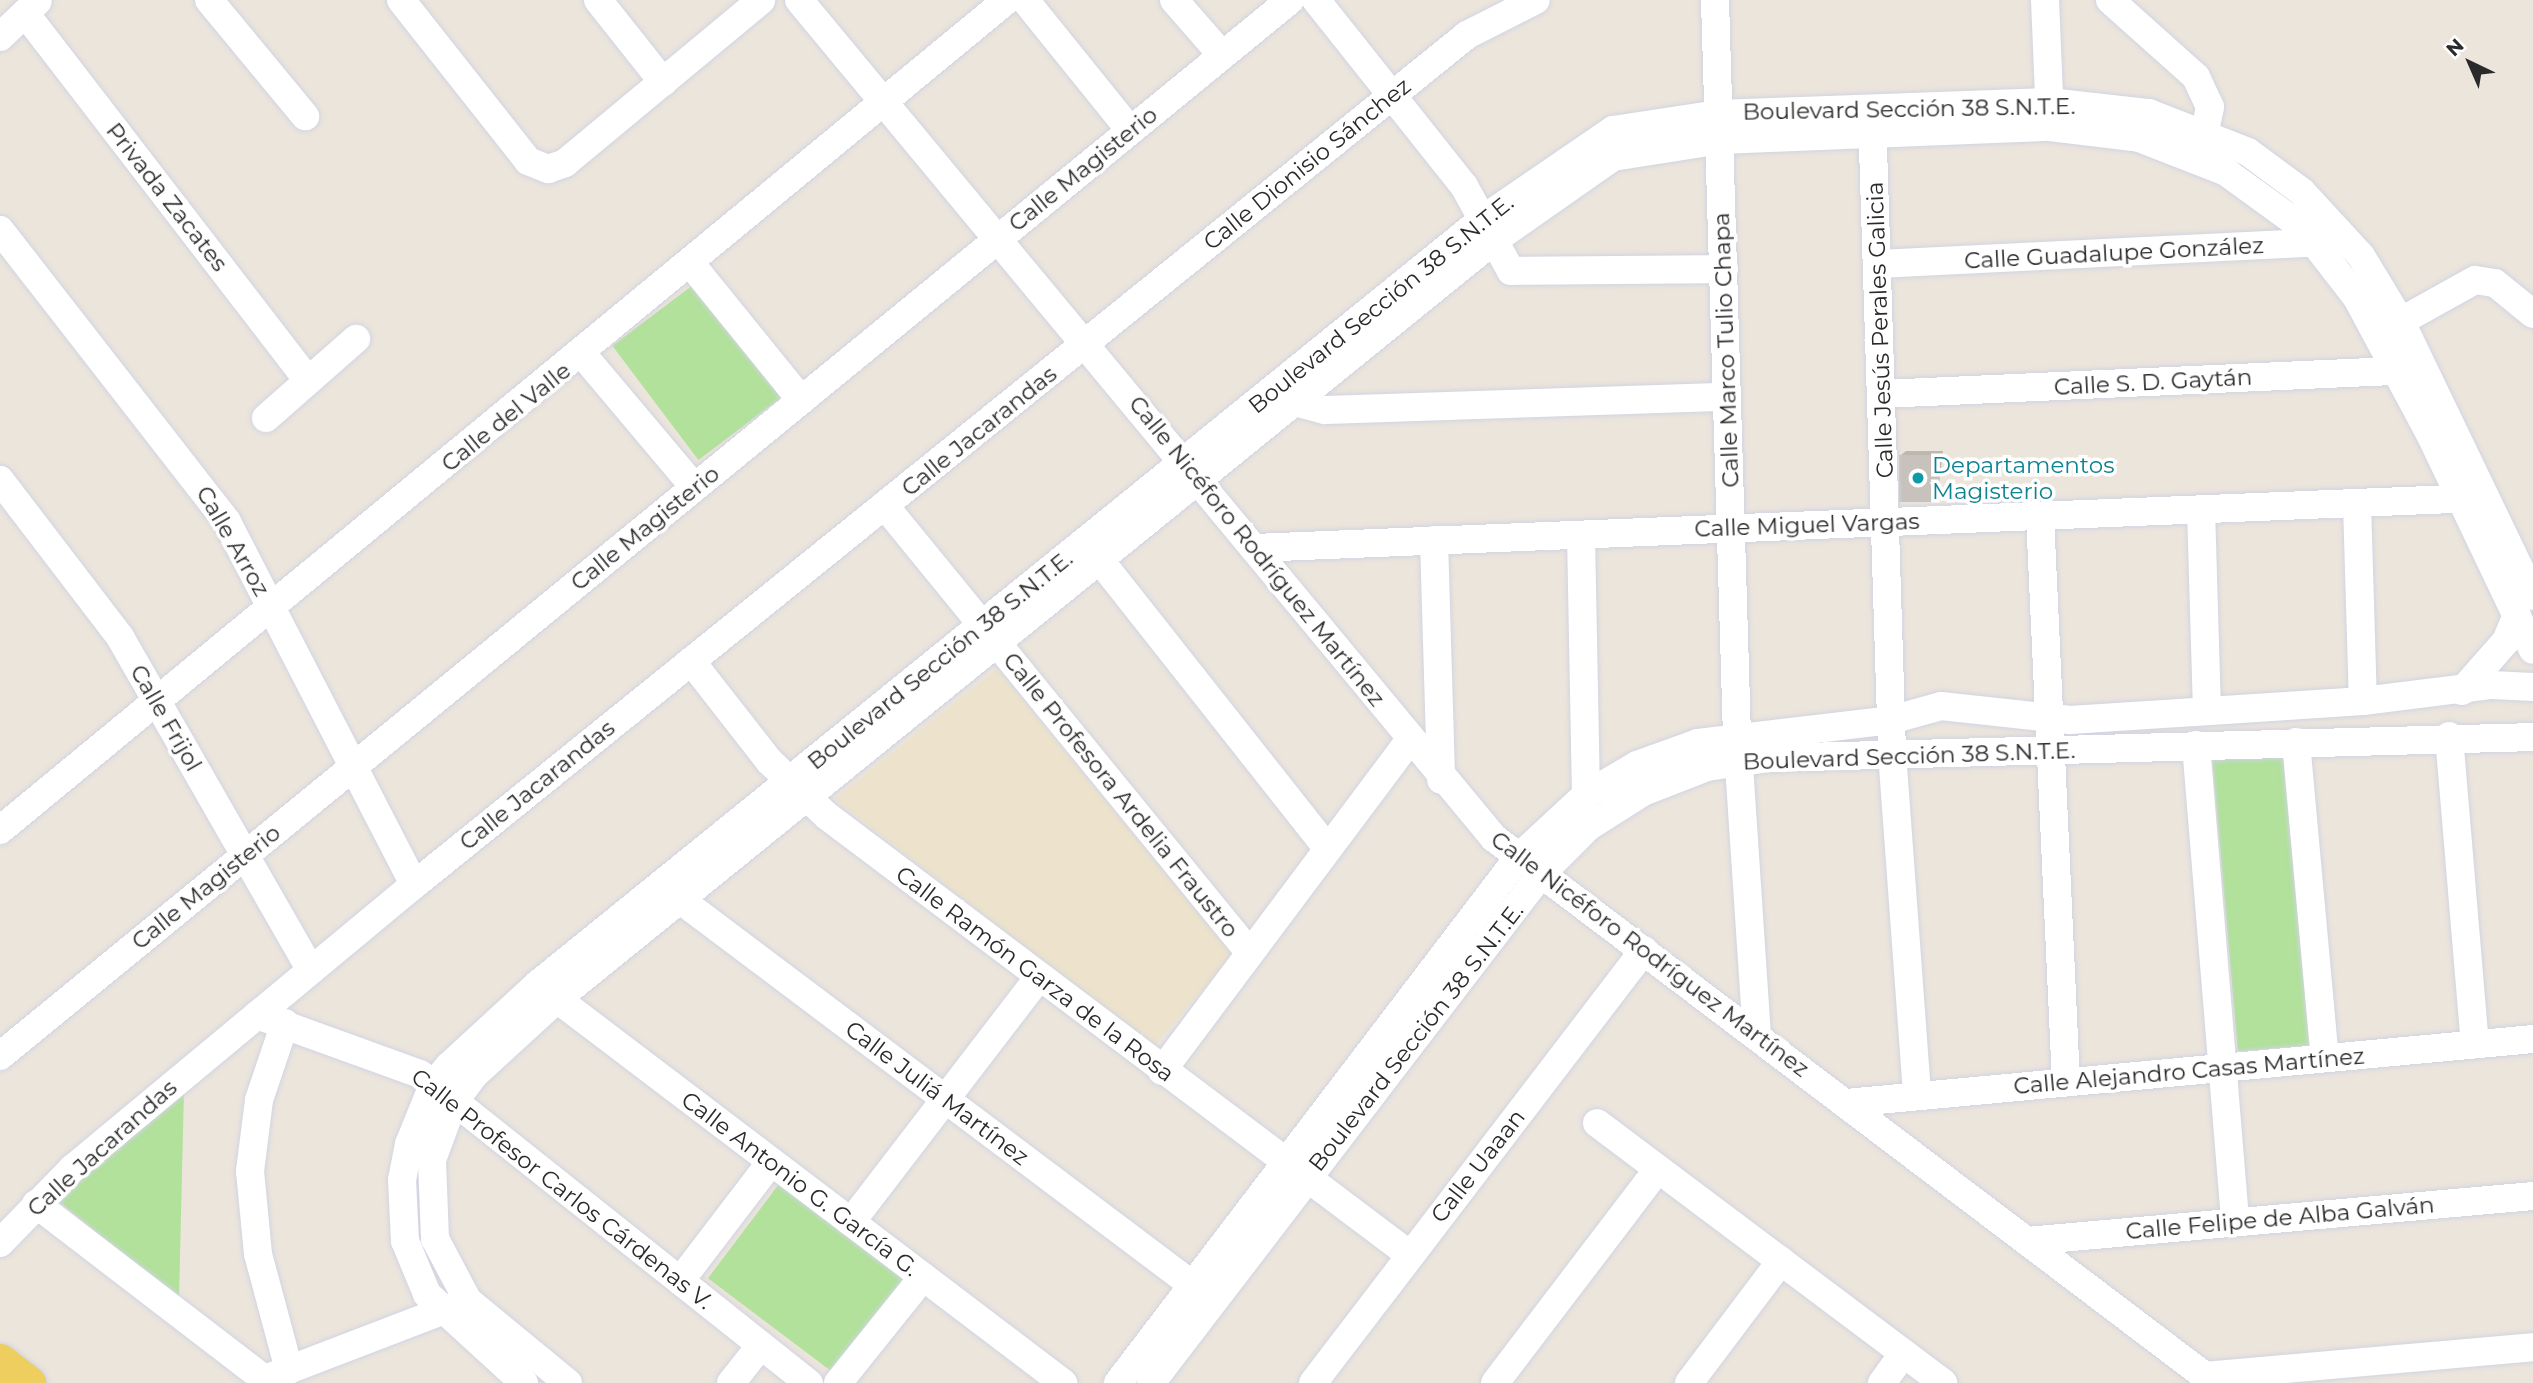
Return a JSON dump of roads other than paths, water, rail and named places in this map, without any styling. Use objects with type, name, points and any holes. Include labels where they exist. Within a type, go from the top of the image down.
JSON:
[{"type":"main road","points":[[0,1361],[28,1383]]},
{"type":"street","points":[[209,0],[305,116]]},
{"type":"street","points":[[401,0],[540,168],[565,163],[761,0]]},
{"type":"street","points":[[598,0],[663,82]]},
{"type":"street","name":"Calle Nicéforo Rodríguez Martínez","points":[[799,0],[1088,344],[1441,780],[1518,858],[1758,1036],[2209,1380]]},
{"type":"street","name":"Calle del Valle","points":[[0,830],[583,355],[1007,0]]},
{"type":"street","points":[[1025,0],[1130,130]]},
{"type":"street","points":[[1174,0],[1222,55]]},
{"type":"street","name":"Calle Magisterio","points":[[0,1056],[1290,0]]},
{"type":"street","points":[[1316,0],[1392,95],[1488,230],[1504,265],[1520,273],[1724,269]]},
{"type":"street","name":"Calle Dionisio Sánchez","points":[[1088,344],[1478,27],[1536,0]]},
{"type":"street","name":"Calle Marco Tulio Chapa","points":[[1715,0],[1738,748],[1758,1036]]},
{"type":"street","points":[[2045,0],[2050,115]]},
{"type":"street","points":[[2110,0],[2196,76],[2210,107],[2203,145]]},
{"type":"street","points":[[0,37],[32,7]]},
{"type":"street","name":"Privada Zacates","points":[[32,7],[308,381]]},
{"type":"street","name":"Boulevard Sección 38 S.N.T.E.","points":[[1192,472],[1298,404],[1568,155],[1613,130],[2050,115],[2139,138],[2203,145],[2276,172],[2350,241],[2389,328],[2525,606],[2533,650]]},
{"type":"street","name":"Calle Jesús Perales Galicia","points":[[1872,121],[1892,752],[1917,1096]]},
{"type":"street","name":"Boulevard Sección 38 S.N.T.E.","points":[[2203,145],[2318,243],[2389,328]]},
{"type":"street","name":"Calle Arroz","points":[[0,230],[215,503],[414,885]]},
{"type":"street","name":"Boulevard Sección 38 S.N.T.E.","points":[[524,1383],[442,1312],[413,1269],[402,1214],[409,1144],[443,1094],[548,991],[1192,472],[1272,393],[1488,230]]},
{"type":"street","name":"Calle Guadalupe González","points":[[1877,264],[2350,241]]},
{"type":"street","points":[[691,264],[801,400]]},
{"type":"street","points":[[2389,328],[2475,280],[2495,283],[2529,303]]},
{"type":"street","points":[[266,418],[356,339]]},
{"type":"street","name":"Calle Jacarandas","points":[[0,1243],[36,1204],[414,885],[1088,344]]},
{"type":"street","points":[[583,355],[694,487]]},
{"type":"street","name":"Calle S. D. Gaytán","points":[[1882,394],[2411,370]]},
{"type":"street","points":[[1272,393],[1298,404],[1325,410],[1727,397]]},
{"type":"street","name":"Calle Frijol","points":[[0,480],[103,612],[311,971]]},
{"type":"street","name":"Calle Miguel Vargas","points":[[1254,548],[2474,499]]},
{"type":"street","points":[[2357,503],[2363,701]]},
{"type":"street","name":"Calle Profesora Ardelia Fraustro","points":[[886,506],[1250,954]]},
{"type":"street","points":[[2201,509],[2207,711]]},
{"type":"street","points":[[2040,516],[2066,1082]]},
{"type":"street","points":[[1581,535],[1586,795]]},
{"type":"street","points":[[1434,540],[1441,780]]},
{"type":"street","points":[[1093,552],[1328,849]]},
{"type":"street","points":[[2462,691],[2500,649],[2525,606]]},
{"type":"street","name":"Calle Ramón Garza de la Rosa","points":[[691,662],[798,790],[1162,1071],[1410,1255]]},
{"type":"street","name":"Boulevard Sección 38 S.N.T.E.","points":[[1295,1171],[1541,874],[1588,827],[1624,802],[1738,748],[1966,705],[2048,720],[2363,701],[2533,687]]},
{"type":"street","points":[[2449,736],[2475,1044]]},
{"type":"street","name":"Boulevard Sección 38 S.N.T.E.","points":[[1118,1383],[1202,1293],[1295,1171],[1518,858],[1586,795],[1664,753],[1738,748],[1892,752],[2049,750],[2449,736],[2533,737]]},
{"type":"street","points":[[1162,1071],[1410,740]]},
{"type":"street","points":[[2297,742],[2325,1058]]},
{"type":"street","points":[[2196,745],[2235,1222]]},
{"type":"street","name":"Calle Juliá Martínez","points":[[671,893],[1202,1293]]},
{"type":"street","name":"Calle Uaaan","points":[[1313,1383],[1644,950]]},
{"type":"street","points":[[851,1222],[1039,977]]},
{"type":"street","name":"Calle Antonio G. García G.","points":[[548,991],[1063,1383]]},
{"type":"street","name":"Calle Profesor Carlos Cárdenas V.","points":[[257,1015],[392,1060],[443,1094],[809,1383]]},
{"type":"street","points":[[274,1378],[250,1171],[259,1100],[285,1023]]},
{"type":"street","name":"Calle Alejandro Casas Martínez","points":[[1846,1103],[2533,1039]]},
{"type":"street","name":"Boulevard Sección 38 S.N.T.E.","points":[[443,1094],[432,1160],[430,1216],[443,1261],[468,1301],[568,1383]]},
{"type":"street","points":[[1597,1123],[1943,1383]]},
{"type":"street","points":[[680,1281],[771,1162]]},
{"type":"street","points":[[1494,1383],[1658,1169]]},
{"type":"street","name":"Calle Felipe de Alba Galván","points":[[2027,1241],[2533,1196]]},
{"type":"street","points":[[36,1204],[274,1378]]},
{"type":"street","points":[[1689,1383],[1781,1261]]},
{"type":"street","points":[[838,1383],[923,1277]]},
{"type":"street","name":"Boulevard Sección 38 S.N.T.E.","points":[[1151,1383],[1202,1293]]},
{"type":"street","points":[[274,1378],[468,1301]]},
{"type":"street","points":[[731,1383],[761,1345]]},
{"type":"street","points":[[2209,1380],[2533,1347]]},
{"type":"street","points":[[1882,1383],[1904,1353]]},
{"type":"place","name":"Departamentos Magisterio","points":[[1918,478]]}]
